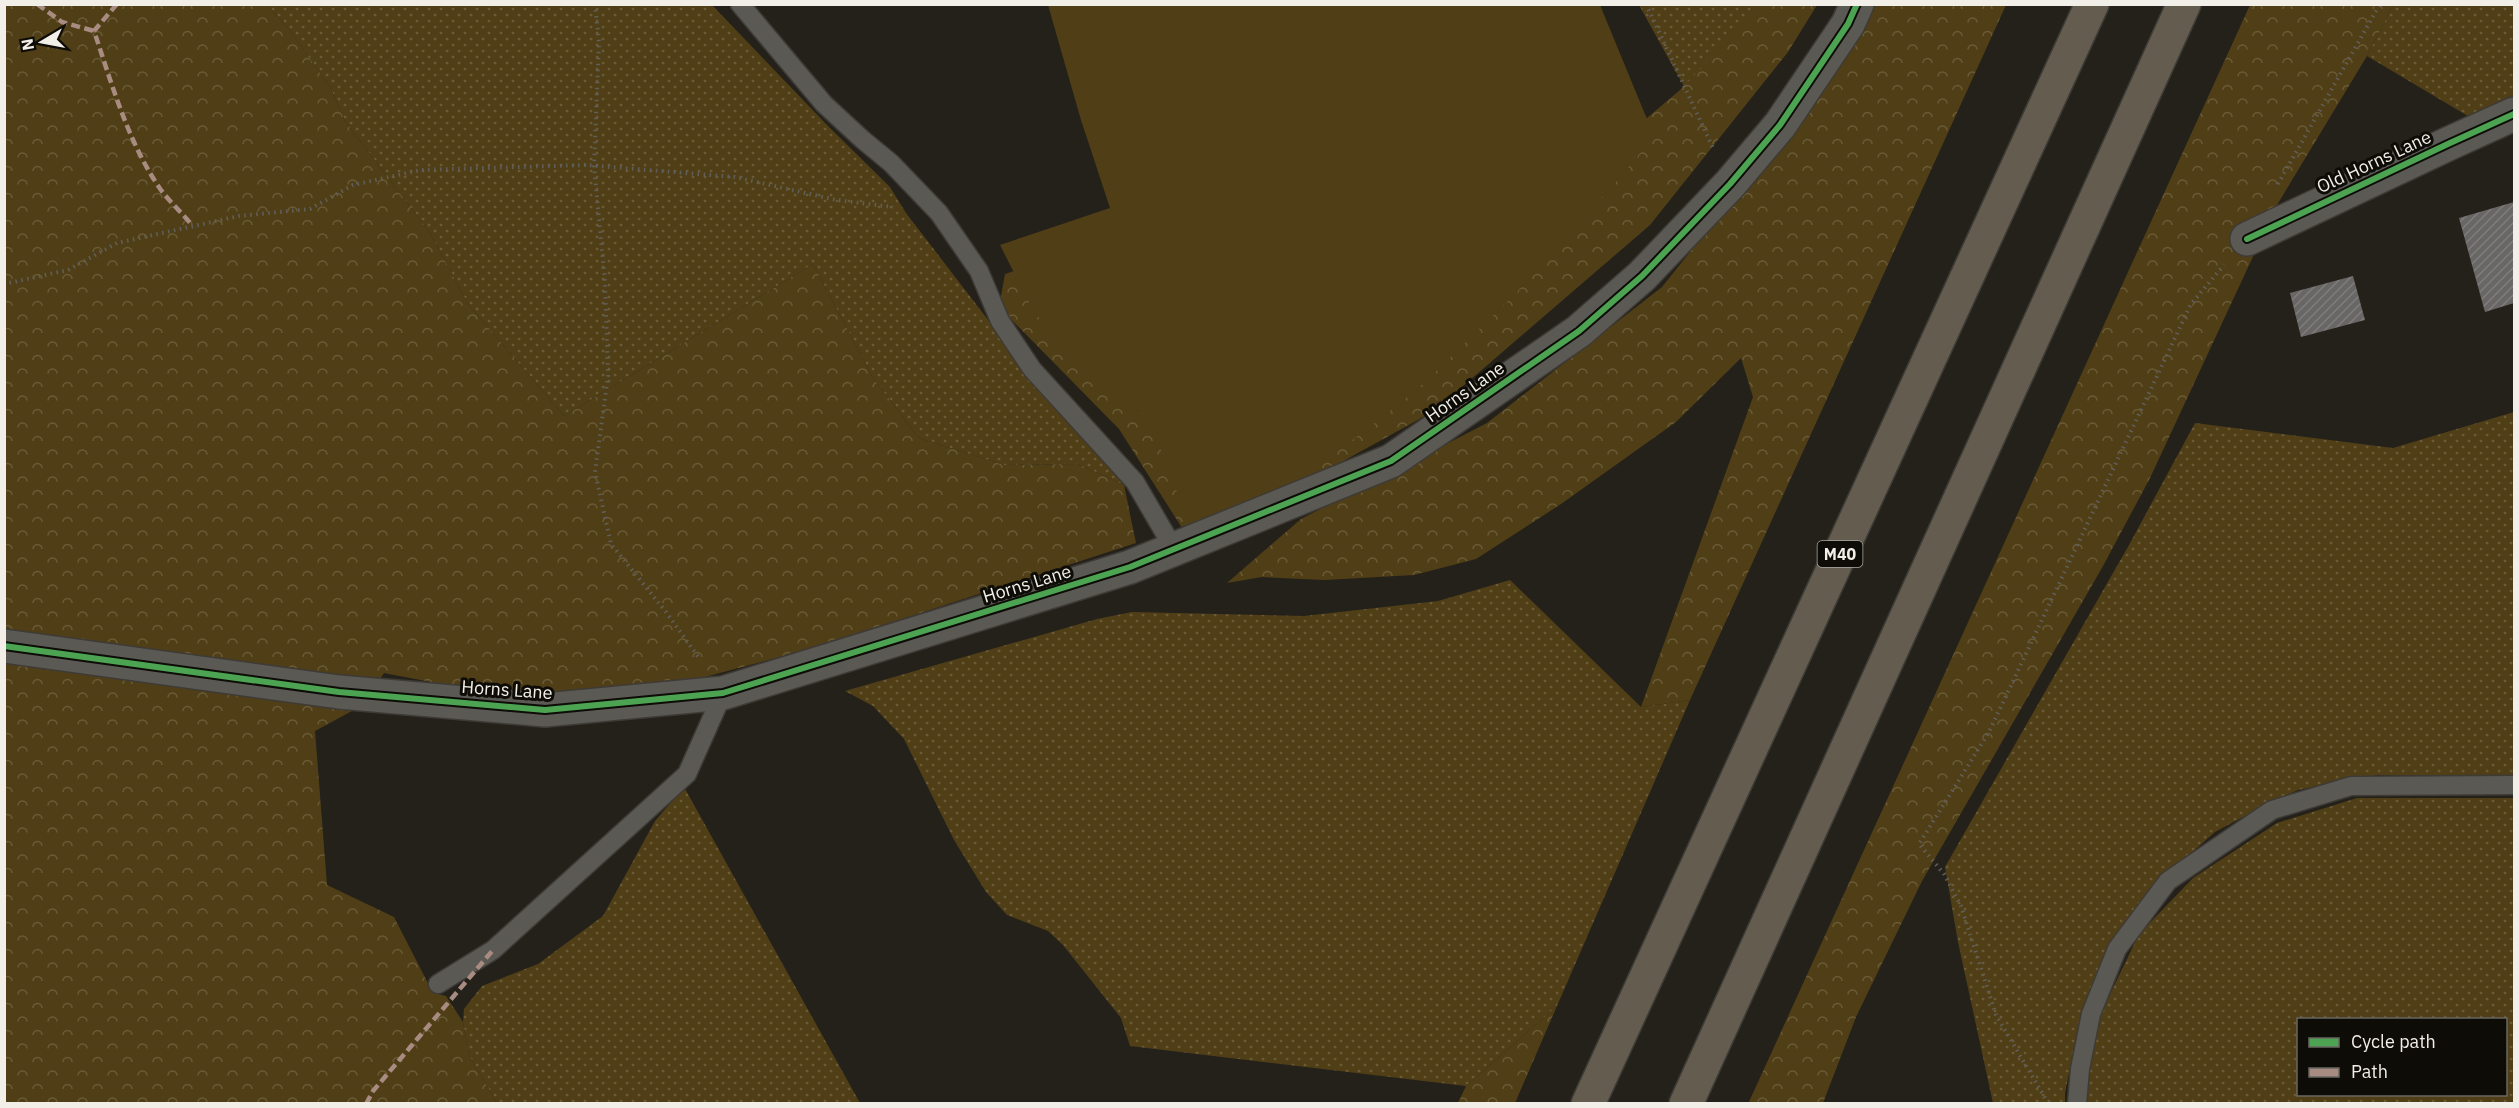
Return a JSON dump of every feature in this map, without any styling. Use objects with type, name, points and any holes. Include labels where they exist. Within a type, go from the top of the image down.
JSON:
[{"type":"highway","name":"M40","points":[[1588,1104],[2092,4]]},
{"type":"highway","points":[[1686,1104],[2184,4]]},
{"type":"street","name":"Horns Lane","points":[[4,646],[339,692],[545,710],[723,693],[1130,567],[1391,461],[1579,331],[1642,276],[1730,184],[1780,125],[1848,24],[1857,4]]},
{"type":"street","name":"Old Horns Lane","points":[[2247,239],[2514,114]]},
{"type":"lane","points":[[740,4],[824,104],[862,140],[891,163],[939,213],[980,271],[1000,321],[1032,369],[1135,482],[1174,549]]},
{"type":"lane","points":[[438,984],[493,950],[687,774],[723,693]]},
{"type":"lane","points":[[2077,1104],[2080,1069],[2091,1014],[2117,949],[2168,881],[2272,810],[2351,786],[2514,785]]},
{"type":"path","points":[[595,4],[599,42],[594,166],[605,282],[608,376],[595,472],[611,544],[666,612],[723,693]]},
{"type":"path","points":[[1646,4],[1730,184]]},
{"type":"path","points":[[2276,187],[2380,4]]},
{"type":"path","points":[[4,281],[9,283],[68,270],[117,243],[239,216],[310,209],[353,185],[421,171],[594,166],[735,177],[836,200],[939,213]]},
{"type":"path","points":[[2048,1104],[1996,1015],[1961,906],[1944,874],[1919,844],[1989,732],[2191,304],[2247,239]]},
{"type":"green space","points":[[5,5],[267,5],[288,28],[330,87],[345,121],[430,233],[468,304],[564,416],[813,264],[873,378],[919,438],[1004,465],[1078,464],[1124,485],[1136,543],[810,649],[656,690],[494,694],[384,673],[363,705],[315,731],[327,885],[394,917],[433,993],[446,996],[463,1022],[469,1055],[497,1103],[5,1104]]},
{"type":"green space","points":[[267,5],[712,5],[890,187],[906,213],[1015,355],[1078,425],[1124,485],[1078,464],[1004,465],[919,438],[873,378],[813,264],[564,416],[468,304],[430,233],[345,121],[330,87],[288,28]]},
{"type":"green space","points":[[1048,5],[1600,5],[1654,136],[1514,295],[1424,383],[1317,466],[1235,515],[1176,533],[1184,526],[1185,513],[1156,437],[1145,415],[1106,388],[1062,351],[1032,308],[1000,245],[1110,208],[1081,120]]},
{"type":"green space","points":[[1639,5],[1769,5],[1691,99]]},
{"type":"green space","points":[[1761,5],[1817,5],[1788,52],[1650,225],[1434,411],[1271,501],[1184,531],[1119,429],[999,307],[1005,274],[1137,231],[1541,208],[1680,90]]},
{"type":"green space","points":[[1864,5],[2006,5],[1690,700],[1641,707],[1753,397],[1741,358],[1676,422],[1561,504],[1476,559],[1414,575],[1325,580],[1262,577],[1227,583],[1301,519],[1487,423],[1662,287],[1814,96]]},
{"type":"green space","points":[[2250,5],[2393,5],[2367,56],[2277,205],[2150,478],[2103,566],[1922,881],[1856,1017],[1823,1103],[1748,1104]]},
{"type":"green space","points":[[2393,5],[2514,5],[2514,105],[2478,122],[2367,56]]},
{"type":"green space","points":[[2514,412],[2514,777],[2377,775],[2298,790],[2215,832],[2164,877],[2113,942],[2079,1022],[2065,1103],[1993,1103],[1958,942],[1945,867],[2129,545],[2195,423],[2393,448]]},
{"type":"green space","points":[[1510,580],[1641,707],[1690,700],[1557,1006],[1466,1086],[1130,1046],[1121,1018],[1063,945],[1048,931],[1007,915],[986,892],[954,840],[904,739],[873,706],[845,691],[1097,619],[1132,612],[1304,616],[1438,601]]},
{"type":"green space","points":[[684,787],[860,1103],[497,1103],[469,1055],[463,1022],[464,1009],[482,986],[538,964],[603,916],[655,821]]},
{"type":"green space","points":[[2357,798],[2514,798],[2514,1103],[2083,1104],[2084,1084],[2100,1015],[2139,934],[2193,878],[2277,823]]},
{"type":"green space","points":[[1557,1006],[1515,1103],[1458,1103],[1466,1086]]},
{"type":"building","points":[[2514,202],[2514,303],[2485,312],[2459,218]]},
{"type":"building","points":[[2353,276],[2365,320],[2301,337],[2290,293]]},
{"type":"marked path","points":[[37,4],[62,22],[94,31]]},
{"type":"marked path","points":[[117,4],[94,31],[114,92],[149,172],[192,225]]},
{"type":"marked path","points":[[366,1104],[373,1091],[493,950]]},
{"type":"cycle path","points":[[4,646],[339,692],[545,710],[723,693],[1130,567],[1391,461],[1579,331],[1642,276],[1730,184],[1780,125],[1848,24],[1857,4]]},
{"type":"cycle path","points":[[2247,239],[2514,114]]}]
